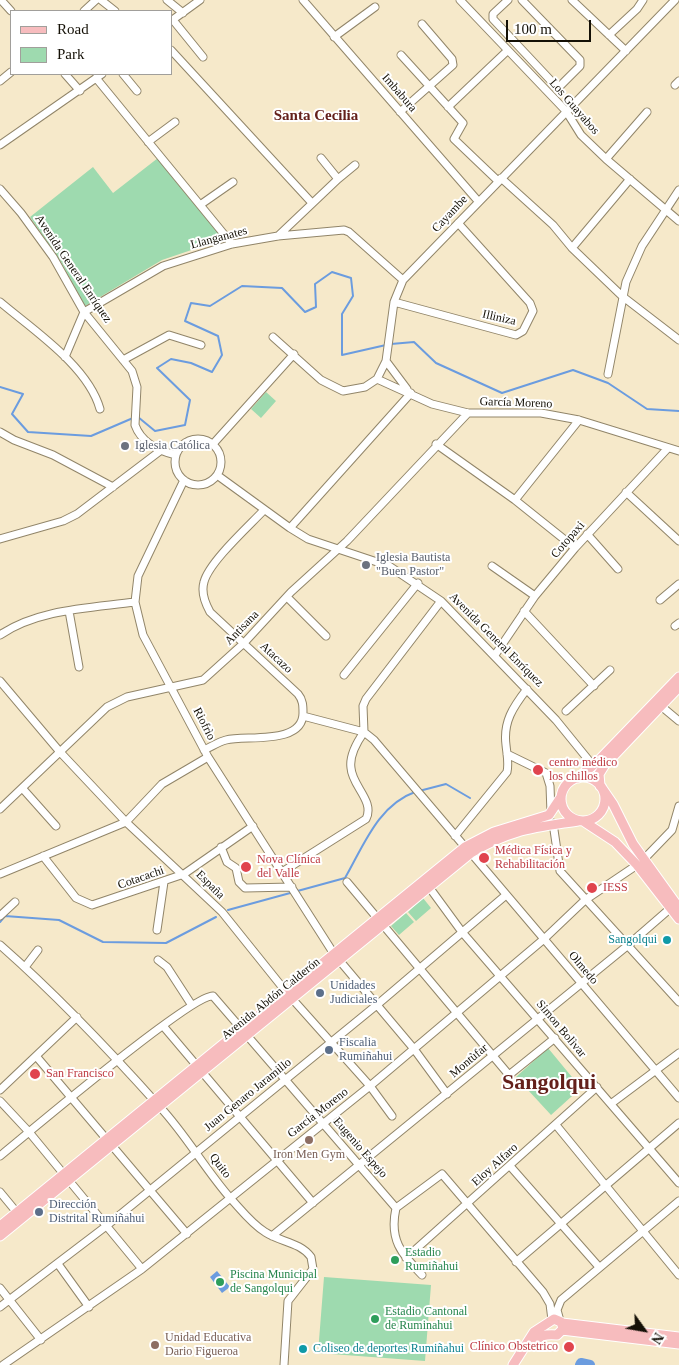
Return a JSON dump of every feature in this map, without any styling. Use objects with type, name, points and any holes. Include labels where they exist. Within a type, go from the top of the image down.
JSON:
[{"type":"main road","points":[[551,813],[565,787],[594,766],[679,677]]},
{"type":"main road","points":[[580,821],[597,816],[603,808],[605,798],[599,774],[604,766],[679,687]]},
{"type":"main road","points":[[581,776],[590,778],[601,787],[614,804],[641,862]]},
{"type":"main road","points":[[561,797],[561,803],[567,814],[610,837],[641,862],[676,905],[679,919]]},
{"type":"main road","name":"Avenida Abdón Calderón","points":[[0,1226],[19,1215],[110,1142],[468,850],[494,832],[551,813]]},
{"type":"main road","name":"Avenida Abdón Calderón","points":[[381,921],[429,887],[468,850],[499,837],[552,823],[580,821]]},
{"type":"main road","name":"Avenida Abdón Calderón","points":[[0,1236],[19,1215]]},
{"type":"main road","points":[[513,1365],[534,1332],[556,1325],[679,1337]]},
{"type":"main road","points":[[520,1365],[536,1340],[556,1325],[679,1344]]},
{"type":"street","points":[[85,10],[96,0]]},
{"type":"street","points":[[101,0],[113,10]]},
{"type":"street","points":[[167,0],[183,13]]},
{"type":"street","points":[[200,0],[172,21],[203,57]]},
{"type":"street","name":"Imbabura","points":[[303,0],[478,201]]},
{"type":"street","name":"Los Guayabos","points":[[460,0],[566,111],[581,135],[606,159],[679,221]]},
{"type":"street","points":[[508,0],[493,14],[493,18],[522,50],[560,86],[580,64],[580,60],[522,0]]},
{"type":"street","points":[[572,0],[626,51]]},
{"type":"street","points":[[609,35],[637,9],[642,0]]},
{"type":"street","name":"Cayambe","points":[[377,378],[387,359],[394,302],[403,280],[566,111],[677,1]]},
{"type":"street","points":[[334,36],[375,7]]},
{"type":"street","points":[[400,112],[430,86],[453,62],[422,24]]},
{"type":"street","points":[[448,106],[508,50]]},
{"type":"street","points":[[514,58],[522,50]]},
{"type":"street","points":[[172,51],[312,203]]},
{"type":"street","points":[[401,55],[463,123],[462,129],[454,139],[553,225],[572,248],[622,296],[679,340]]},
{"type":"street","points":[[0,81],[10,73]]},
{"type":"street","points":[[66,75],[80,91]]},
{"type":"street","points":[[124,75],[137,91]]},
{"type":"street","points":[[0,144],[80,91],[99,76],[148,142],[232,244]]},
{"type":"street","points":[[606,159],[647,112]]},
{"type":"street","points":[[148,142],[175,122]]},
{"type":"street","points":[[321,158],[338,179]]},
{"type":"street","points":[[278,236],[355,165]]},
{"type":"street","points":[[572,248],[630,180]]},
{"type":"street","points":[[200,205],[233,182]]},
{"type":"street","name":"Avenida General Enríquez","points":[[0,190],[21,214],[53,258],[84,312],[123,360],[136,381],[135,425],[142,437],[160,451],[176,455]]},
{"type":"street","points":[[608,374],[622,296],[642,246],[679,190]]},
{"type":"street","name":"Illiniza","points":[[394,302],[516,335],[523,330],[533,311],[530,303],[458,223]]},
{"type":"street","name":"Llanganates","points":[[84,312],[163,266],[232,244],[278,236],[344,230],[354,236],[403,280]]},
{"type":"street","points":[[0,302],[65,357],[95,393],[100,409]]},
{"type":"street","points":[[65,357],[84,312]]},
{"type":"street","points":[[123,360],[169,335],[201,345]]},
{"type":"street","points":[[272,337],[322,380],[343,391],[366,387],[377,378]]},
{"type":"street","points":[[213,444],[294,354]]},
{"type":"street","name":"García Moreno","points":[[387,359],[411,393]]},
{"type":"street","name":"García Moreno","points":[[377,378],[432,404],[468,412],[541,413],[579,420],[679,451]]},
{"type":"street","points":[[290,528],[411,393]]},
{"type":"street","name":"Antisana","points":[[1,806],[23,789],[99,712],[115,702],[206,678],[244,643],[287,597],[337,549],[468,412]]},
{"type":"street","points":[[515,500],[579,420]]},
{"type":"street","points":[[0,432],[14,440],[53,455],[114,487]]},
{"type":"street","points":[[195,438],[201,438],[213,444],[220,455],[221,462],[217,475],[205,484],[190,484],[184,480],[176,469],[176,455],[183,444],[195,438]]},
{"type":"street","points":[[436,444],[515,500],[575,548]]},
{"type":"street","name":"Cotopaxi","points":[[495,655],[535,596],[575,548],[668,448]]},
{"type":"street","points":[[0,539],[63,520],[90,506],[160,451]]},
{"type":"street","name":"Avenida General Enríquez","points":[[217,475],[264,510],[308,539],[382,563],[418,583],[441,601],[527,689],[586,755],[599,774]]},
{"type":"street","name":"Riofrìo","points":[[184,480],[138,576],[135,602],[143,635],[206,754],[337,957],[378,1004],[447,1094]]},
{"type":"street","points":[[626,492],[679,541]]},
{"type":"street","name":"Atacazo","points":[[264,510],[208,570],[203,583],[206,604],[210,612],[298,694],[302,701],[303,716]]},
{"type":"street","points":[[587,534],[618,570]]},
{"type":"street","points":[[492,566],[535,596]]},
{"type":"street","points":[[344,675],[418,583]]},
{"type":"street","points":[[660,600],[679,584]]},
{"type":"street","points":[[287,597],[326,636]]},
{"type":"street","points":[[282,872],[366,819],[369,807],[352,775],[350,764],[364,732],[363,706],[366,699],[441,601]]},
{"type":"street","points":[[0,635],[20,624],[69,611],[135,602]]},
{"type":"street","points":[[69,611],[79,666]]},
{"type":"street","points":[[524,611],[594,686]]},
{"type":"street","points":[[566,711],[610,670]]},
{"type":"street","name":"España","points":[[0,681],[60,752],[126,822],[184,874],[222,912],[289,995],[370,1086],[392,1116]]},
{"type":"street","points":[[455,836],[504,778],[509,765],[504,732],[508,718],[527,689]]},
{"type":"street","points":[[661,706],[679,721]]},
{"type":"street","points":[[0,874],[126,822],[162,784],[226,740],[289,734],[299,726],[303,716],[364,732]]},
{"type":"street","name":"Olmedo","points":[[364,732],[374,740],[412,787],[679,1098]]},
{"type":"street","points":[[507,754],[546,773],[550,786],[551,813]]},
{"type":"street","points":[[581,776],[586,764],[586,755]]},
{"type":"street","points":[[23,789],[56,826]]},
{"type":"street","name":"García Moreno","points":[[1,1365],[142,1270],[277,1159],[370,1086],[544,939],[586,900],[641,862],[672,830],[679,806]]},
{"type":"street","points":[[552,823],[560,871],[679,1002]]},
{"type":"street","name":"Cotacachi","points":[[43,856],[76,898],[87,904],[98,904],[184,874],[253,826]]},
{"type":"street","points":[[221,847],[227,862],[236,868],[239,882],[245,888],[294,890]]},
{"type":"street","points":[[157,930],[164,882]]},
{"type":"street","points":[[347,882],[509,1075],[554,1038]]},
{"type":"street","name":"Simon Bolìvar","points":[[429,887],[462,932],[612,1103],[679,1183]]},
{"type":"street","name":"Juan Genaro Jaramillo","points":[[0,1307],[105,1227],[149,1189],[378,1004],[506,895]]},
{"type":"street","points":[[0,916],[15,902]]},
{"type":"street","name":"Montùfar","points":[[272,1236],[676,905]]},
{"type":"street","name":"Quito","points":[[0,945],[78,1017],[118,1059],[196,1152],[230,1198],[256,1225],[272,1236],[307,1251],[313,1263],[310,1273],[288,1300],[284,1365]]},
{"type":"street","points":[[25,967],[38,950]]},
{"type":"street","points":[[0,1156],[118,1059],[164,1027],[191,1004],[167,967],[158,960]]},
{"type":"street","name":"Eugenio Espejo","points":[[191,1004],[207,995],[213,996],[396,1208]]},
{"type":"street","points":[[0,1090],[78,1017]]},
{"type":"street","points":[[164,1027],[241,1115],[313,1203]]},
{"type":"street","points":[[612,1103],[679,1053]]},
{"type":"street","points":[[36,1056],[188,1234]]},
{"type":"street","name":"Eloy Alfaro","points":[[406,1258],[597,1087]]},
{"type":"street","points":[[0,1101],[29,1132],[142,1270]]},
{"type":"street","points":[[516,1262],[679,1123]]},
{"type":"street","points":[[556,1125],[679,1273]]},
{"type":"street","points":[[510,1166],[599,1267]]},
{"type":"street","points":[[422,1275],[406,1258],[396,1243],[393,1225],[396,1208],[442,1174],[548,1299],[556,1325]]},
{"type":"street","points":[[0,1192],[19,1215]]},
{"type":"street","points":[[556,1325],[559,1303],[599,1267],[679,1201]]},
{"type":"street","points":[[58,1264],[89,1307]]},
{"type":"street","points":[[0,1288],[40,1340]]},
{"type":"green space","points":[[158,158],[218,231],[218,241],[162,260],[85,306],[61,262],[30,217],[93,167],[113,193]]},
{"type":"green space","points":[[266,392],[276,401],[261,418],[251,409]]},
{"type":"green space","points":[[423,898],[431,908],[416,921],[408,912]]},
{"type":"green space","points":[[406,913],[414,922],[399,935],[391,926]]},
{"type":"green space","points":[[548,1048],[581,1088],[551,1115],[516,1077]]},
{"type":"green space","name":"Estadio Cantonal de Ruminahui","points":[[324,1277],[431,1285],[425,1361],[318,1353]]},
{"type":"water","name":"Piscina Municipal de Sangolqui","points":[[217,1271],[230,1287],[222,1293],[210,1277]]},
{"type":"waterway","points":[[138,417],[155,431],[185,425],[190,400],[157,368],[171,359],[191,363],[212,372],[222,355],[218,336],[185,321],[191,303],[210,306],[242,286],[282,288],[305,312],[316,307],[315,284],[332,272],[351,278],[353,296],[342,314],[342,355],[386,345]]},
{"type":"waterway","points":[[391,344],[414,342],[436,363],[502,393],[573,370],[608,383],[647,409],[679,411]]},
{"type":"waterway","points":[[0,387],[23,394],[12,414],[28,432],[91,436],[133,418]]},
{"type":"waterway","points":[[419,791],[446,784],[470,798]]},
{"type":"waterway","points":[[228,910],[345,878],[365,841],[381,817],[402,798],[415,792]]},
{"type":"waterway","points":[[0,922],[5,916],[59,920],[103,942],[166,943],[216,917]]},
{"type":"waterway","points":[[580,1365],[581,1363],[590,1365]]},
{"type":"place","name":"Iglesia Católica","points":[[125,446]]},
{"type":"place","name":"Iglesia Bautista \"Buen Pastor\"","points":[[366,565]]},
{"type":"place","name":"centro médico los chillos","points":[[538,770]]},
{"type":"place","name":"Médica Física y Rehabilitación","points":[[484,858]]},
{"type":"place","name":"Nova Clínica del Valle","points":[[246,867]]},
{"type":"place","name":"IESS","points":[[592,888]]},
{"type":"place","name":"Sangolqui","points":[[667,940]]},
{"type":"place","name":"Unidades Judiciales","points":[[320,993]]},
{"type":"place","name":"Fiscalia Rumiñahui","points":[[329,1050]]},
{"type":"place","name":"San Francisco","points":[[35,1074]]},
{"type":"place","name":"Iron Men Gym","points":[[309,1140]]},
{"type":"place","name":"Dirección Distrital Rumiñahui","points":[[39,1212]]},
{"type":"place","name":"Estadio Rumiñahui","points":[[395,1260]]},
{"type":"place","name":"Piscina Municipal de Sangolqui","points":[[220,1282]]},
{"type":"place","name":"Estadio Cantonal de Ruminahui","points":[[375,1319]]},
{"type":"place","name":"Unidad Educativa Dario Figueroa","points":[[155,1345]]},
{"type":"place","name":"Clínico Obstetrico","points":[[569,1347]]},
{"type":"place","name":"Coliseo de deportes Rumiñahui","points":[[303,1349]]},
{"type":"district","name":"Santa Cecilia","points":[[316,116]]},
{"type":"district","name":"Sangolqui","points":[[549,1083]]}]
